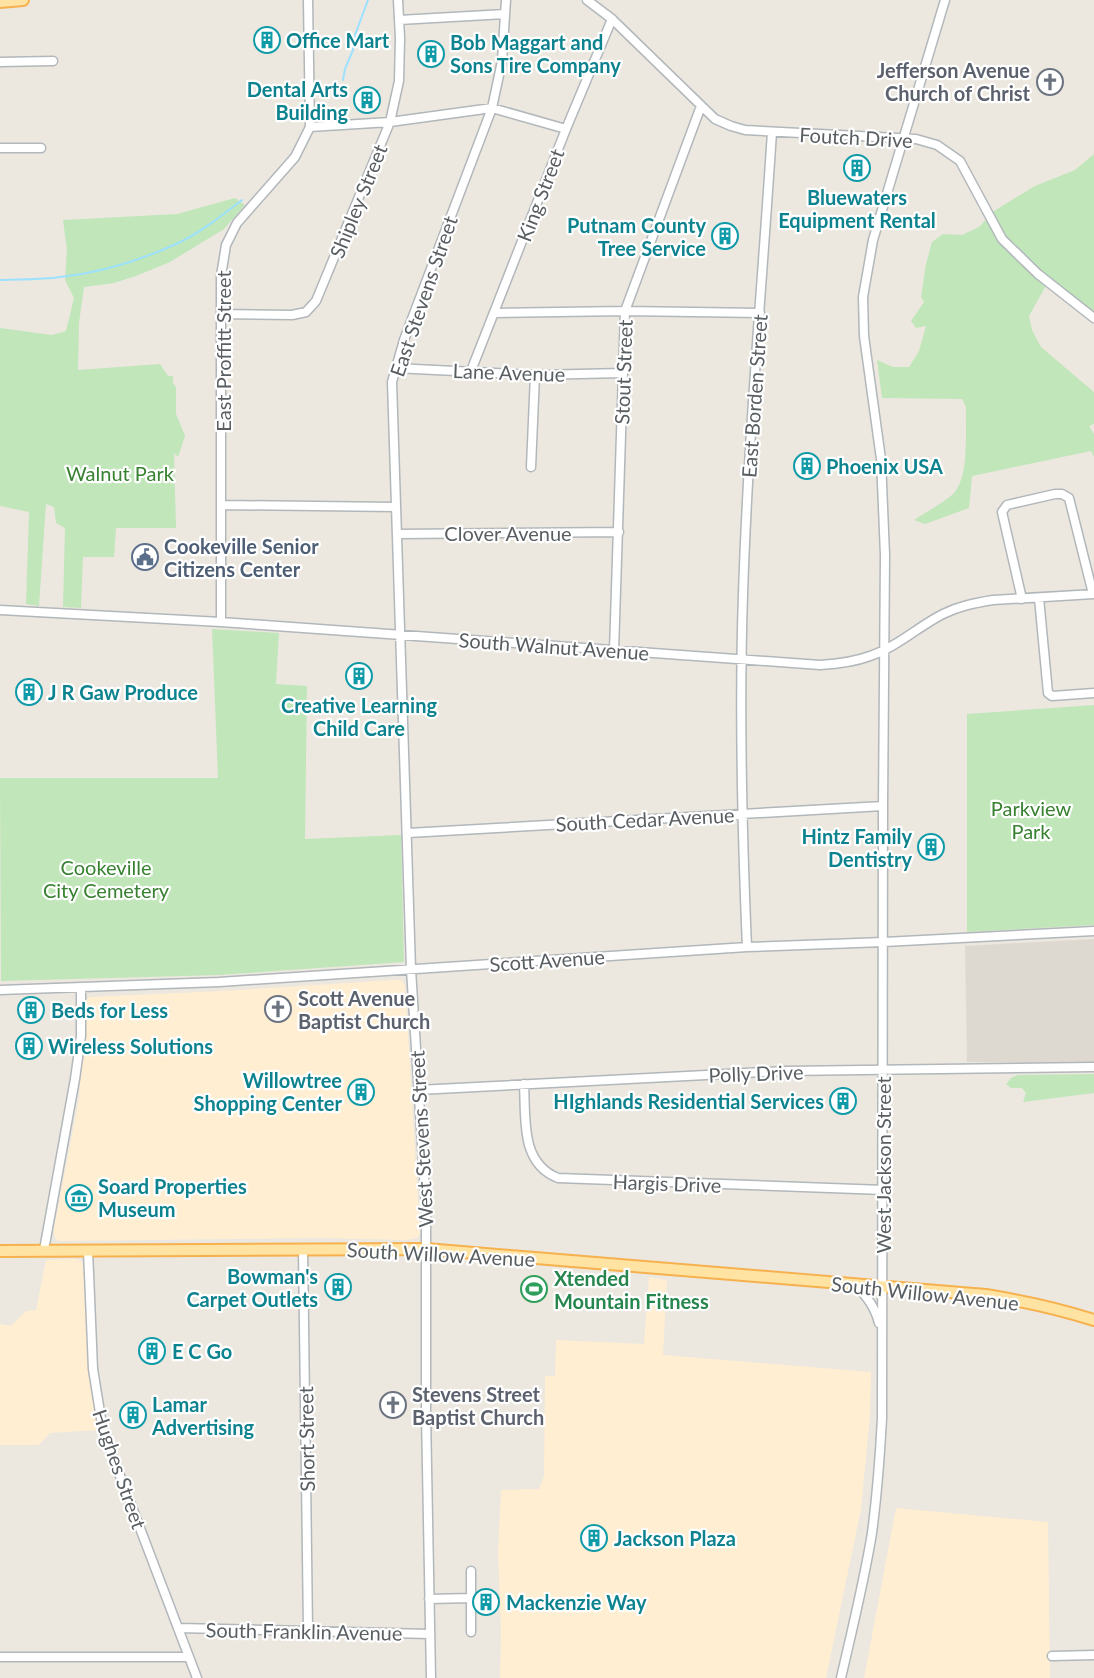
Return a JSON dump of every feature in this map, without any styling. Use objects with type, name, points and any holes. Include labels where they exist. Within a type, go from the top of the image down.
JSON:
[{"type":"main road","points":[[0,2],[23,0]]},
{"type":"main road","name":"South Willow Avenue","points":[[0,1251],[426,1249],[986,1295],[1041,1305],[1094,1320]]},
{"type":"street","name":"East Proffitt Street","points":[[221,622],[223,505],[221,276],[226,245],[237,223],[295,157],[310,127],[308,0]]},
{"type":"street","name":"Shipley Street","points":[[221,314],[292,315],[306,312],[316,301],[390,122],[399,81],[398,0]]},
{"type":"street","name":"East Stevens Street","points":[[401,635],[392,395],[395,368],[492,108],[502,61],[506,0]]},
{"type":"street","name":"Foutch Drive","points":[[586,0],[597,4],[715,119],[731,126],[772,132],[916,139],[937,145],[960,161],[1002,238],[1038,274],[1094,318]]},
{"type":"street","name":"West Jackson Street","points":[[841,1678],[862,1588],[877,1488],[882,1418],[885,555],[881,459],[865,347],[863,297],[873,240],[945,0]]},
{"type":"street","points":[[399,20],[505,14]]},
{"type":"street","name":"King Street","points":[[471,372],[566,129],[612,19]]},
{"type":"street","points":[[0,62],[53,61]]},
{"type":"street","name":"Stout Street","points":[[614,651],[625,312],[701,106]]},
{"type":"street","points":[[310,127],[390,122],[492,108],[566,129]]},
{"type":"street","name":"East Borden Street","points":[[747,947],[742,814],[742,660],[749,449],[772,132]]},
{"type":"street","points":[[0,148],[41,148]]},
{"type":"street","points":[[494,313],[760,314]]},
{"type":"street","name":"Lane Avenue","points":[[395,368],[535,375],[623,373]]},
{"type":"street","points":[[531,467],[535,375]]},
{"type":"street","points":[[1022,598],[1002,512],[1006,505],[1055,494],[1062,494],[1069,498],[1093,594]]},
{"type":"street","points":[[223,505],[396,507]]},
{"type":"street","name":"Clover Avenue","points":[[397,534],[619,532]]},
{"type":"street","name":"South Walnut Avenue","points":[[0,610],[221,622],[794,664],[835,664],[872,656],[957,608],[993,600],[1093,594]]},
{"type":"street","points":[[1039,598],[1048,693],[1052,696],[1094,693]]},
{"type":"street","name":"West Stevens Street","points":[[401,635],[411,969],[426,1208],[431,1678]]},
{"type":"street","name":"South Cedar Avenue","points":[[408,833],[883,806]]},
{"type":"street","name":"Scott Avenue","points":[[0,990],[242,981],[747,947],[1094,931]]},
{"type":"street","points":[[44,1250],[75,1079],[81,1036],[81,988]]},
{"type":"street","name":"Polly Drive","points":[[417,1090],[785,1071],[1094,1067]]},
{"type":"street","name":"Hargis Drive","points":[[524,1084],[531,1154],[535,1163],[546,1173],[558,1178],[884,1190]]},
{"type":"street","name":"Short Street","points":[[303,1249],[308,1630]]},
{"type":"street","name":"Hughes Street","points":[[88,1250],[93,1369],[103,1431],[197,1678]]},
{"type":"street","points":[[856,1285],[876,1310],[882,1335]]},
{"type":"street","points":[[471,1571],[471,1632]]},
{"type":"street","points":[[429,1599],[471,1598]]},
{"type":"street","name":"South Franklin Avenue","points":[[178,1628],[430,1634]]},
{"type":"street","points":[[1052,1656],[1094,1655]]},
{"type":"street","name":"South Franklin Avenue","points":[[0,1657],[189,1657]]},
{"type":"shaded area","points":[[1094,939],[1094,1063],[967,1062],[965,946]]},
{"type":"shaded area","name":"Willowtree Shopping Center","points":[[401,980],[405,985],[420,1234],[417,1238],[406,1240],[321,1238],[59,1241],[56,1239],[54,1228],[79,1099],[86,1000],[89,997]]},
{"type":"shaded area","points":[[76,1259],[83,1265],[91,1391],[98,1430],[50,1433],[39,1445],[0,1445],[0,1324],[11,1326],[26,1311],[36,1310],[46,1260]]},
{"type":"shaded area","points":[[649,1277],[667,1280],[663,1355],[871,1372],[870,1415],[861,1509],[826,1678],[500,1678],[498,1552],[501,1490],[539,1489],[544,1476],[545,1376],[555,1376],[556,1340],[644,1344]]},
{"type":"shaded area","points":[[896,1508],[1048,1522],[1050,1678],[864,1678]]},
{"type":"green space","points":[[1094,154],[1094,318],[1048,282],[1029,316],[1032,330],[1041,347],[1094,392],[1094,424],[1089,426],[1094,434],[1094,457],[1091,451],[972,476],[969,508],[925,524],[914,520],[949,498],[958,486],[964,465],[966,407],[962,399],[882,398],[877,360],[893,367],[909,367],[919,351],[926,326],[916,328],[911,321],[924,302],[921,297],[932,242],[943,234],[962,235],[979,227],[994,211],[1035,186],[1075,170]]},
{"type":"green space","name":"Walnut Park","points":[[235,198],[245,205],[224,229],[170,262],[114,283],[84,287],[79,323],[78,370],[160,364],[168,376],[173,376],[173,383],[176,387],[176,414],[185,436],[178,457],[174,453],[176,528],[116,528],[114,557],[83,557],[81,608],[63,607],[65,528],[56,523],[54,507],[46,504],[39,606],[26,604],[29,512],[0,506],[0,328],[52,335],[66,331],[74,298],[65,280],[67,250],[63,220],[177,214]]},
{"type":"green space","name":"Cookeville City Cemetery","points":[[212,629],[279,633],[276,684],[307,686],[305,839],[401,835],[404,962],[219,975],[1,981],[0,778],[218,778]]},
{"type":"green space","name":"Parkview Park","points":[[1094,705],[1094,925],[967,932],[967,714]]},
{"type":"green space","points":[[1094,1074],[1094,1093],[1023,1102],[1026,1093],[1022,1088],[1011,1088],[1006,1084],[1018,1075]]},
{"type":"waterway","points":[[343,80],[353,50],[355,35],[368,0]]},
{"type":"waterway","points":[[0,280],[45,279],[75,275],[134,260],[185,240],[242,200]]},
{"type":"place","name":"Office Mart","points":[[267,40]]},
{"type":"place","name":"Bob Maggart and Sons Tire Company","points":[[431,54]]},
{"type":"place","name":"Jefferson Avenue Church of Christ","points":[[1050,82]]},
{"type":"place","name":"Dental Arts Building","points":[[367,100]]},
{"type":"place","name":"Bluewaters Equipment Rental","points":[[857,168]]},
{"type":"place","name":"Putnam County Tree Service","points":[[725,236]]},
{"type":"place","name":"Phoenix USA","points":[[807,466]]},
{"type":"place","name":"Cookeville Senior Citizens Center","points":[[145,557]]},
{"type":"place","name":"Creative Learning Child Care","points":[[359,676]]},
{"type":"place","name":"J R Gaw Produce","points":[[29,692]]},
{"type":"place","name":"Hintz Family Dentistry","points":[[931,847]]},
{"type":"place","name":"Scott Avenue Baptist Church","points":[[278,1009]]},
{"type":"place","name":"Beds for Less","points":[[31,1010]]},
{"type":"place","name":"Wireless Solutions","points":[[29,1046]]},
{"type":"place","name":"Willowtree Shopping Center","points":[[361,1092]]},
{"type":"place","name":"HIghlands Residential Services","points":[[843,1101]]},
{"type":"place","name":"Soard Properties Museum","points":[[79,1198]]},
{"type":"place","name":"Bowman's Carpet Outlets","points":[[338,1287]]},
{"type":"place","name":"Xtended Mountain Fitness","points":[[534,1289]]},
{"type":"place","name":"E C Go","points":[[152,1351]]},
{"type":"place","name":"Stevens Street Baptist Church","points":[[393,1405]]},
{"type":"place","name":"Lamar Advertising","points":[[133,1415]]},
{"type":"place","name":"Jackson Plaza","points":[[594,1538]]},
{"type":"place","name":"Mackenzie Way","points":[[486,1602]]}]
